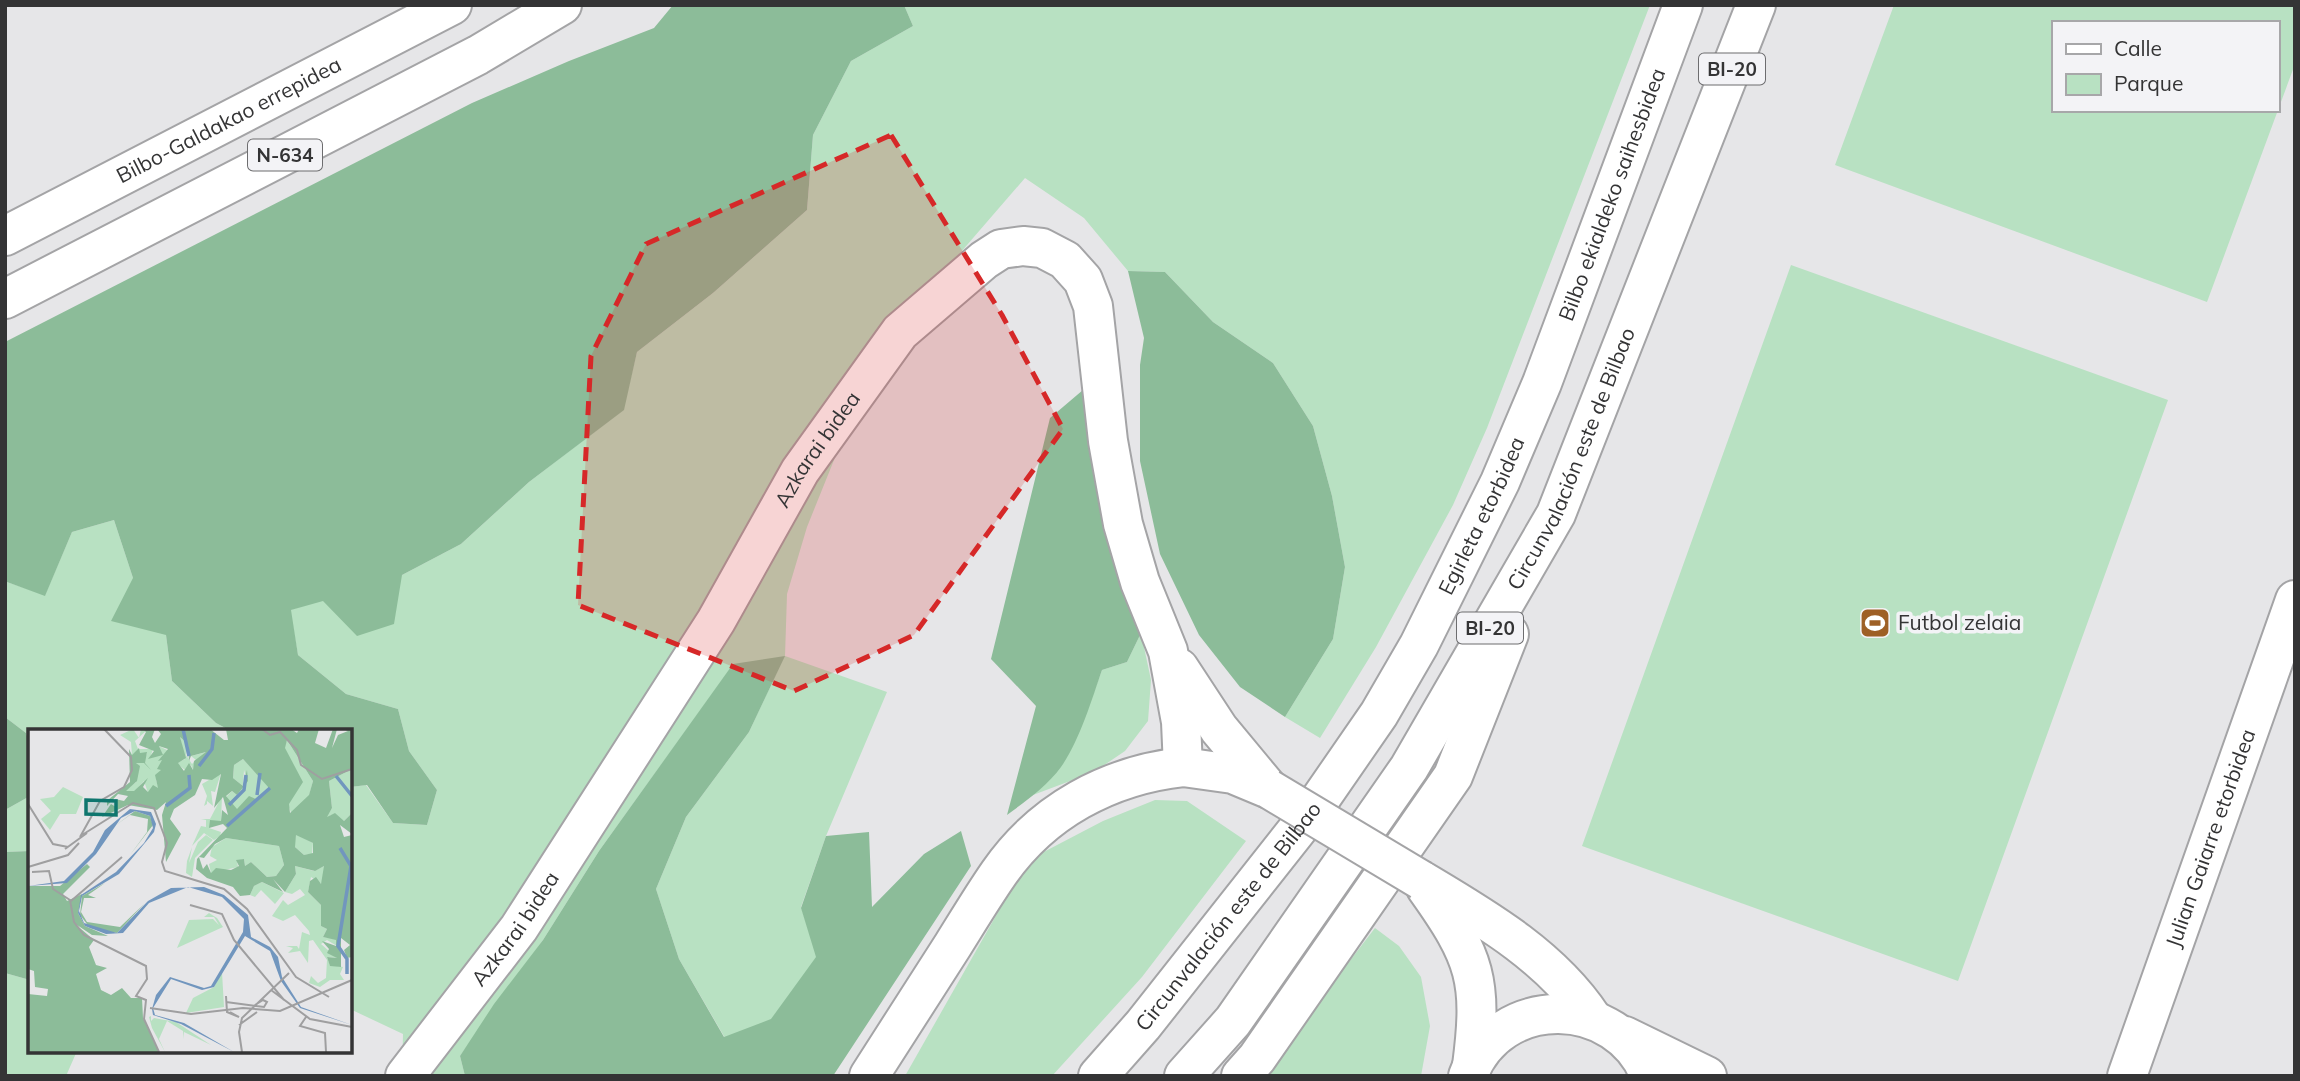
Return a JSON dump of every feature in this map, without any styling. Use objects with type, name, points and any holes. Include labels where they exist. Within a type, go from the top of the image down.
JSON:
[{"type":"main road","name":"Bilbo-Galdakao errepidea","points":[[5,236],[452,5]]},
{"type":"main road","name":"N-634","points":[[5,299],[478,55],[562,5]]},
{"type":"main road","name":"Bilbo ekialdeko saihesbidea","points":[[1542,383],[1683,5]]},
{"type":"main road","name":"Circunvalación este de Bilbao","points":[[1184,1076],[1233,1021],[1409,768],[1556,514],[1756,5]]},
{"type":"main road","name":"Azkarai bidea","points":[[405,1076],[520,928],[716,621],[800,471],[900,332],[984,260],[1001,249],[1023,246],[1042,248],[1065,260],[1083,280],[1093,306],[1108,440],[1123,524],[1140,582],[1168,651]]},
{"type":"main road","name":"Egirleta etorbidea","points":[[1419,645],[1500,482],[1542,383]]},
{"type":"main road","points":[[1241,1076],[1257,1058],[1453,776],[1556,514]]},
{"type":"main road","name":"Julian Gaiarre etorbidea","points":[[2127,1076],[2295,600]]},
{"type":"main road","name":"Circunvalación este de Bilbao","points":[[1098,1076],[1143,1025],[1312,811],[1379,714],[1419,645]]},
{"type":"main road","points":[[1168,651],[1181,722],[1183,766]]},
{"type":"main road","points":[[1168,651],[1219,729],[1269,789]]},
{"type":"main road","points":[[869,1076],[1000,871],[1027,839],[1058,813],[1107,785],[1156,770],[1183,766],[1233,774],[1269,789],[1478,914],[1515,940],[1577,996],[1644,1060],[1650,1076]]},
{"type":"main road","points":[[1420,880],[1461,941],[1472,965],[1477,993],[1477,1025],[1470,1071]]},
{"type":"main road","points":[[1470,1071],[1488,1044],[1510,1026],[1536,1016],[1564,1013],[1607,1027],[1707,1076]]},
{"type":"highlighted area","points":[[891,135],[1002,315],[1063,429],[914,635],[794,691],[578,605],[591,356],[646,244]]},
{"type":"green space","points":[[673,5],[904,5],[913,26],[851,61],[813,135],[807,210],[713,293],[637,352],[624,410],[529,482],[461,544],[402,575],[394,624],[357,636],[323,601],[291,610],[298,655],[346,694],[398,709],[409,751],[437,790],[427,825],[393,823],[367,785],[352,787],[352,729],[227,729],[216,723],[172,681],[166,635],[111,621],[133,578],[114,520],[72,532],[45,596],[7,582],[5,342],[472,103],[654,28]]},
{"type":"green space","points":[[904,5],[1650,5],[1487,428],[1453,505],[1376,647],[1320,738],[1285,717],[1333,639],[1345,567],[1332,496],[1313,426],[1273,363],[1213,322],[1165,272],[1128,271],[1084,218],[1025,178],[845,386],[834,460],[807,527],[787,594],[785,656],[887,692],[826,836],[801,907],[817,957],[771,1020],[725,1038],[679,959],[656,889],[686,817],[749,732],[784,657],[733,665],[599,851],[543,940],[460,1056],[465,1076],[402,1076],[403,1034],[352,1010],[352,787],[366,785],[393,823],[427,825],[437,790],[409,751],[398,709],[346,694],[298,655],[290,610],[402,575],[461,544],[529,482],[623,410],[637,352],[713,293],[807,210],[813,135],[851,61],[913,26]]},
{"type":"green space","points":[[1894,5],[2295,5],[2295,64],[2279,107],[2279,21],[2052,21],[2052,112],[2277,112],[2207,302],[1835,165]]},
{"type":"green space","name":"Futbol zelaia","points":[[1791,265],[2168,400],[1958,981],[1582,846]]},
{"type":"green space","points":[[1128,271],[1165,272],[1213,322],[1273,363],[1313,426],[1332,496],[1345,567],[1333,639],[1285,717],[1240,687],[1199,635],[1160,554],[1140,461],[1140,365],[1144,338]]},
{"type":"green space","points":[[1090,384],[1111,556],[1141,633],[1127,662],[1102,670],[1079,733],[1061,767],[1043,787],[1007,815],[1036,706],[991,659],[1050,418]]},
{"type":"green space","points":[[114,520],[133,578],[166,635],[172,681],[216,723],[227,729],[28,729],[28,740],[26,733],[5,717],[5,579],[45,595],[72,532]]},
{"type":"green space","points":[[1141,633],[1151,680],[1148,721],[1125,751],[1094,772],[1033,795],[1061,766],[1084,719],[1102,670],[1127,662]]},
{"type":"green space","points":[[785,656],[749,732],[686,817],[656,889],[679,959],[724,1037],[771,1019],[816,957],[801,908],[826,836],[869,832],[872,907],[924,854],[961,831],[971,866],[833,1076],[465,1076],[460,1056],[494,1004],[543,940],[599,851],[733,664]]},
{"type":"green space","points":[[5,717],[26,733],[28,740],[28,797],[5,810]]},
{"type":"green space","points":[[28,797],[28,851],[5,852],[5,810]]},
{"type":"green space","points":[[1155,800],[1187,801],[1246,841],[1142,977],[1052,1076],[905,1076],[1006,898],[1036,856],[1103,821]]},
{"type":"green space","points":[[28,851],[28,979],[5,973],[5,852]]},
{"type":"green space","points":[[1375,928],[1399,946],[1421,977],[1430,1026],[1421,1076],[1261,1076]]},
{"type":"green space","points":[[5,973],[28,979],[28,1053],[76,1053],[66,1076],[5,1076]]},
{"type":"place","name":"Futbol zelaia","points":[[1875,623]]}]
